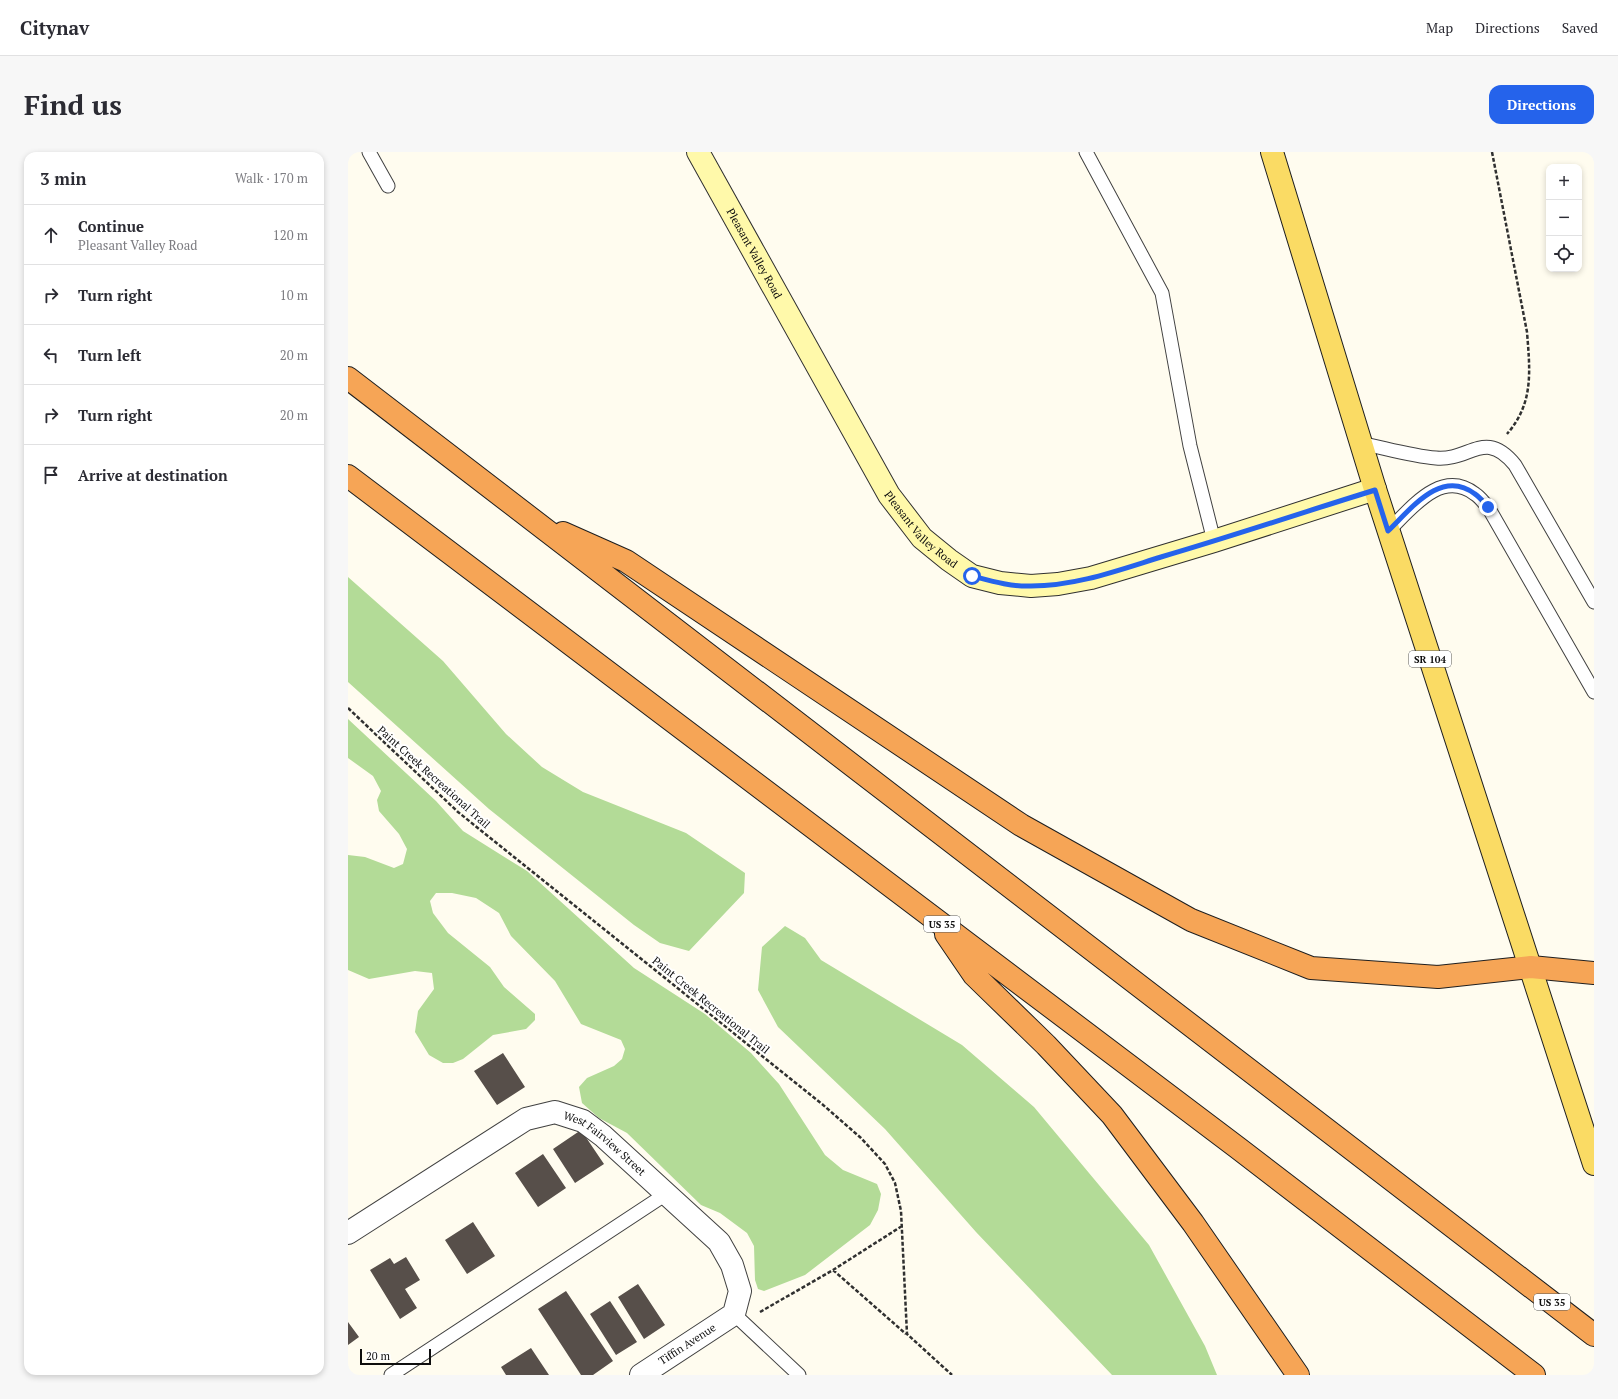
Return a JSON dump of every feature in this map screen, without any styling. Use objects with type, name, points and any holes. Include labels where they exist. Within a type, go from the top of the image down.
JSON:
[{"type":"highway","name":"US 35","points":[[348,378],[1594,1335]]},
{"type":"highway","name":"US 35","points":[[348,476],[935,918],[1534,1375]]},
{"type":"highway","points":[[530,519],[626,561],[1021,825],[1191,920],[1311,968],[1438,977],[1531,967],[1594,973]]},
{"type":"highway","points":[[935,918],[974,975],[1046,1045],[1112,1115],[1193,1223],[1298,1375]]},
{"type":"main road","name":"SR 104","points":[[1272,152],[1360,443],[1594,1164]]},
{"type":"street","name":"Pleasant Valley Road","points":[[698,152],[888,495],[922,538],[972,576],[1000,583],[1030,586],[1058,584],[1090,578],[1214,541],[1375,490]]},
{"type":"street","name":"West Fairview Street","points":[[348,1234],[526,1119],[555,1112],[583,1121],[603,1136],[719,1242],[732,1265],[740,1291],[734,1314]]},
{"type":"street","name":"Tiffin Avenue","points":[[641,1375],[734,1314]]},
{"type":"lane","points":[[369,152],[388,186]]},
{"type":"lane","points":[[1086,152],[1162,293],[1190,446],[1214,541]]},
{"type":"lane","points":[[1360,443],[1438,459],[1457,457],[1480,447],[1493,448],[1506,454],[1515,465],[1594,602]]},
{"type":"lane","points":[[1388,531],[1423,496],[1442,486],[1461,486],[1476,494],[1488,507],[1594,692]]},
{"type":"lane","points":[[391,1375],[666,1194]]},
{"type":"lane","points":[[734,1314],[799,1375]]},
{"type":"path","points":[[1492,152],[1527,332],[1529,380],[1525,406],[1515,425],[1493,448]]},
{"type":"path","name":"Paint Creek Recreational Trail","points":[[348,708],[458,812],[816,1099],[861,1138],[885,1164],[895,1183],[901,1211],[906,1334]]},
{"type":"path","points":[[734,1314],[760,1312],[833,1270],[902,1226]]},
{"type":"path","points":[[833,1270],[952,1375]]},
{"type":"green space","points":[[348,577],[443,661],[506,734],[542,767],[583,792],[686,833],[745,873],[744,893],[689,951],[660,943],[634,925],[489,809],[348,682]]},
{"type":"green space","points":[[348,719],[436,801],[463,831],[527,871],[634,968],[705,1014],[751,1053],[779,1084],[825,1155],[843,1170],[877,1184],[881,1194],[878,1210],[870,1225],[805,1275],[764,1291],[758,1289],[755,1280],[754,1246],[747,1233],[720,1213],[701,1205],[627,1133],[599,1118],[582,1103],[579,1087],[587,1078],[614,1066],[622,1059],[625,1049],[621,1040],[581,1024],[555,981],[511,936],[499,913],[476,898],[452,893],[436,893],[430,901],[433,913],[448,933],[490,967],[504,987],[535,1014],[535,1020],[526,1029],[493,1035],[463,1059],[453,1063],[443,1063],[429,1055],[415,1032],[418,1011],[434,989],[432,973],[415,971],[369,979],[348,970],[348,855],[365,857],[394,868],[403,864],[407,849],[399,834],[379,811],[377,800],[381,791],[373,776],[348,758]]},
{"type":"green space","points":[[785,926],[805,938],[821,960],[962,1045],[1034,1107],[1149,1245],[1205,1346],[1217,1375],[1112,1375],[976,1232],[885,1129],[778,1027],[758,990],[762,947]]},
{"type":"building","points":[[503,1053],[525,1087],[497,1105],[474,1071]]},
{"type":"building","points":[[581,1130],[604,1164],[575,1183],[553,1149]]},
{"type":"building","points":[[543,1154],[566,1188],[538,1207],[515,1173]]},
{"type":"building","points":[[473,1222],[495,1256],[467,1274],[445,1240]]},
{"type":"building","points":[[406,1257],[420,1280],[405,1289],[417,1308],[400,1319],[370,1270],[390,1258],[394,1264]]},
{"type":"building","points":[[638,1284],[665,1325],[644,1339],[618,1297]]},
{"type":"building","points":[[566,1291],[613,1361],[593,1375],[581,1375],[538,1309]]},
{"type":"building","points":[[610,1301],[637,1342],[616,1355],[590,1314]]},
{"type":"building","points":[[348,1322],[359,1337],[348,1345]]},
{"type":"building","points":[[531,1348],[549,1375],[506,1375],[501,1367]]},
{"type":"route","points":[[972,576],[1000,583],[1030,586],[1058,584],[1090,578],[1214,541],[1375,490],[1388,531],[1423,496],[1442,486],[1461,486],[1476,494],[1488,507]]}]
